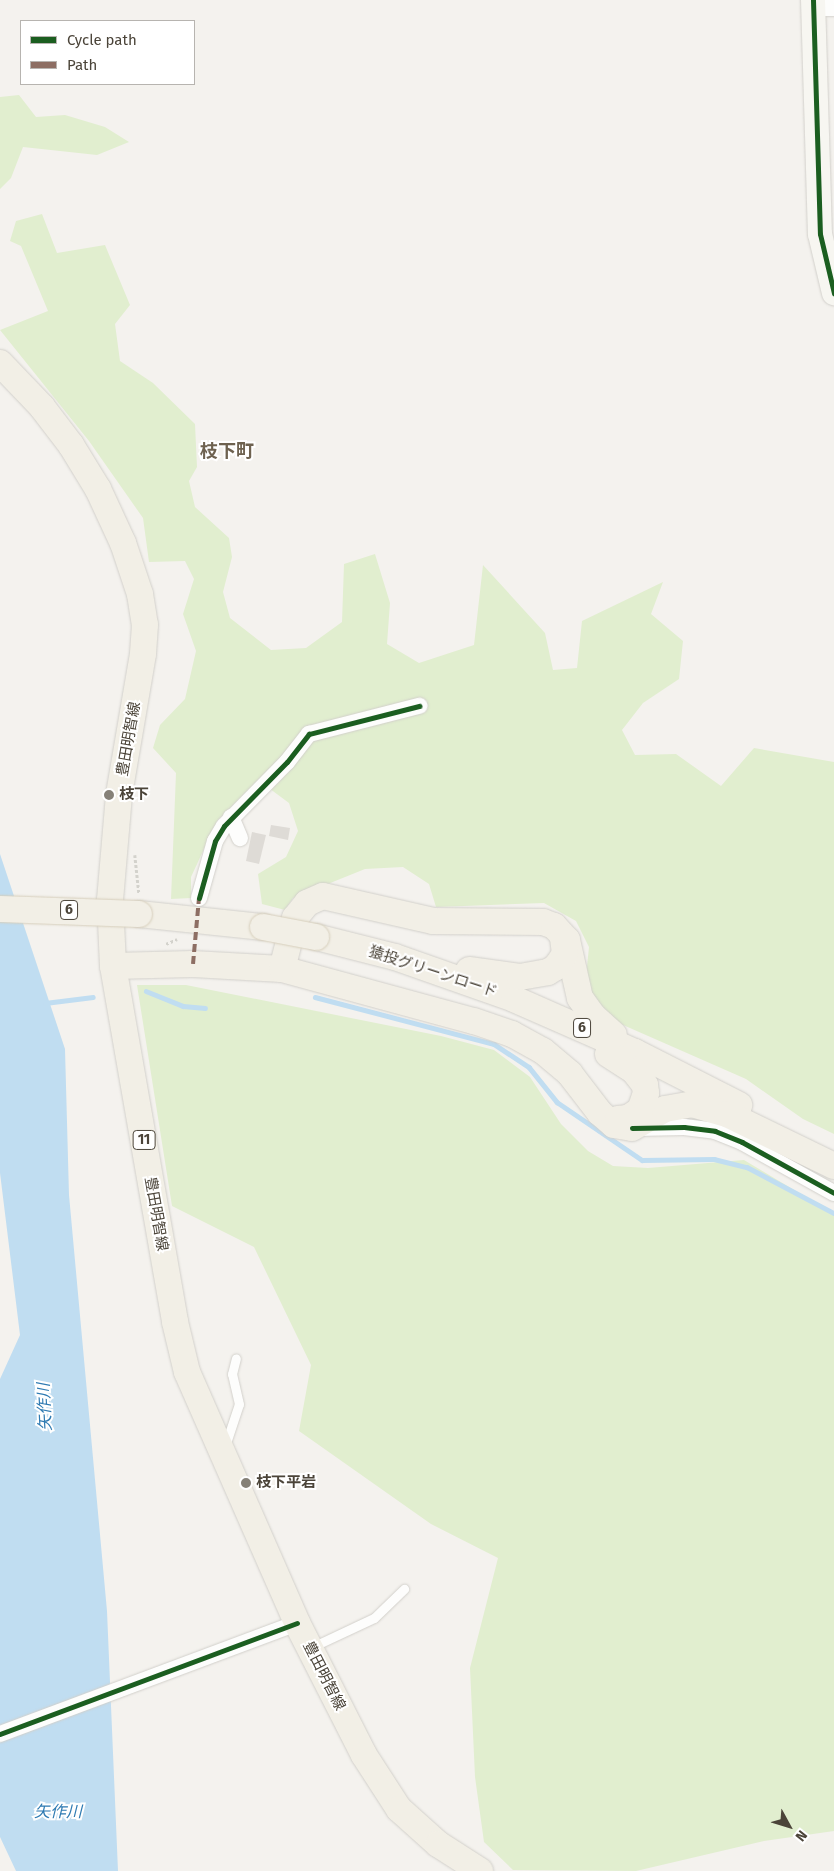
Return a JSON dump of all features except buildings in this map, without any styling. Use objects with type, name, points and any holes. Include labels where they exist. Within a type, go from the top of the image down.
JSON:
[{"type":"main road","name":"豊田明智線","points":[[0,363],[42,407],[80,460],[122,543],[140,594],[146,625],[119,795],[110,900],[113,966],[175,1322],[187,1372],[220,1453],[297,1623],[364,1755],[399,1809],[438,1844],[480,1871]]},
{"type":"main road","points":[[282,969],[295,918],[307,903],[323,896],[432,921],[543,922],[561,932],[571,948],[576,986],[586,1008],[635,1052]]},
{"type":"main road","name":"猿投グリーンロード","points":[[0,909],[139,905],[316,937],[395,957],[547,1013],[635,1052],[834,1154]]},
{"type":"main road","points":[[395,957],[499,976],[535,976],[548,972],[562,961],[566,948],[561,932]]},
{"type":"main road","points":[[113,966],[193,964],[282,969],[512,1034],[557,1062],[614,1125],[632,1128],[665,1109],[692,1104],[727,1114],[834,1166]]},
{"type":"main road","points":[[452,977],[607,1054],[634,1070],[645,1085],[645,1101],[640,1110],[628,1118],[611,1117],[594,1104]]},
{"type":"street","points":[[820,5],[827,232],[834,294]]},
{"type":"street","points":[[199,898],[215,841],[231,817],[287,762],[309,734],[419,706]]},
{"type":"street","points":[[231,817],[240,838]]},
{"type":"street","points":[[632,1128],[684,1127],[715,1131],[742,1142],[834,1193]]},
{"type":"street","points":[[0,1734],[200,1662],[297,1623]]},
{"type":"lane","points":[[220,1453],[228,1443],[239,1404],[232,1374],[236,1358]]},
{"type":"lane","points":[[310,1648],[374,1618],[404,1589]]},
{"type":"path","points":[[134,849],[139,905]]},
{"type":"path","points":[[162,946],[186,934]]},
{"type":"green space","points":[[19,95],[36,117],[65,115],[105,127],[129,142],[97,155],[23,147],[11,178],[0,189],[0,97]]},
{"type":"green space","points":[[42,214],[57,253],[105,245],[130,305],[115,324],[120,361],[153,383],[195,424],[197,467],[189,481],[195,507],[229,538],[232,557],[223,592],[230,618],[271,650],[306,648],[342,622],[344,564],[375,554],[390,603],[387,644],[419,663],[474,645],[483,565],[545,633],[553,670],[577,668],[582,621],[663,582],[651,614],[683,641],[679,679],[643,703],[622,730],[635,755],[676,754],[721,786],[754,748],[834,762],[834,1134],[803,1119],[746,1079],[614,1021],[585,986],[589,947],[576,921],[544,903],[436,907],[429,884],[403,867],[365,869],[293,898],[285,910],[262,904],[258,874],[286,857],[298,831],[289,803],[258,780],[217,821],[191,877],[191,898],[171,899],[176,773],[153,748],[160,725],[185,699],[196,651],[183,614],[194,579],[185,561],[149,562],[143,518],[89,441],[0,330],[48,311],[21,246],[10,241],[16,221]]},
{"type":"green space","points":[[137,985],[186,985],[441,1036],[494,1050],[530,1077],[561,1124],[588,1151],[613,1166],[648,1168],[744,1160],[834,1214],[834,1831],[764,1841],[636,1871],[513,1870],[484,1842],[475,1777],[470,1668],[498,1558],[431,1524],[299,1431],[311,1365],[254,1247],[172,1206]]},
{"type":"water","name":"矢作川","points":[[0,854],[65,1049],[69,1195],[107,1611],[118,1871],[16,1871],[0,1837],[0,1379],[20,1335],[0,1173]]},
{"type":"waterway","points":[[146,991],[183,1006],[205,1008]]},
{"type":"waterway","points":[[45,1003],[93,997]]},
{"type":"waterway","points":[[315,997],[494,1044],[529,1067],[557,1102],[642,1160],[714,1159],[747,1167],[834,1213]]},
{"type":"marked path","points":[[193,964],[199,898]]},
{"type":"cycle path","points":[[813,0],[820,234],[834,293]]},
{"type":"cycle path","points":[[199,898],[215,841],[224,826],[287,762],[309,734],[419,706]]},
{"type":"cycle path","points":[[632,1128],[684,1127],[715,1131],[742,1142],[834,1193]]},
{"type":"cycle path","points":[[0,1734],[297,1623]]},
{"type":"place","name":"枝下","points":[[109,795]]},
{"type":"place","name":"枝下平岩","points":[[246,1483]]},
{"type":"district","name":"枝下町","points":[[227,451]]}]
